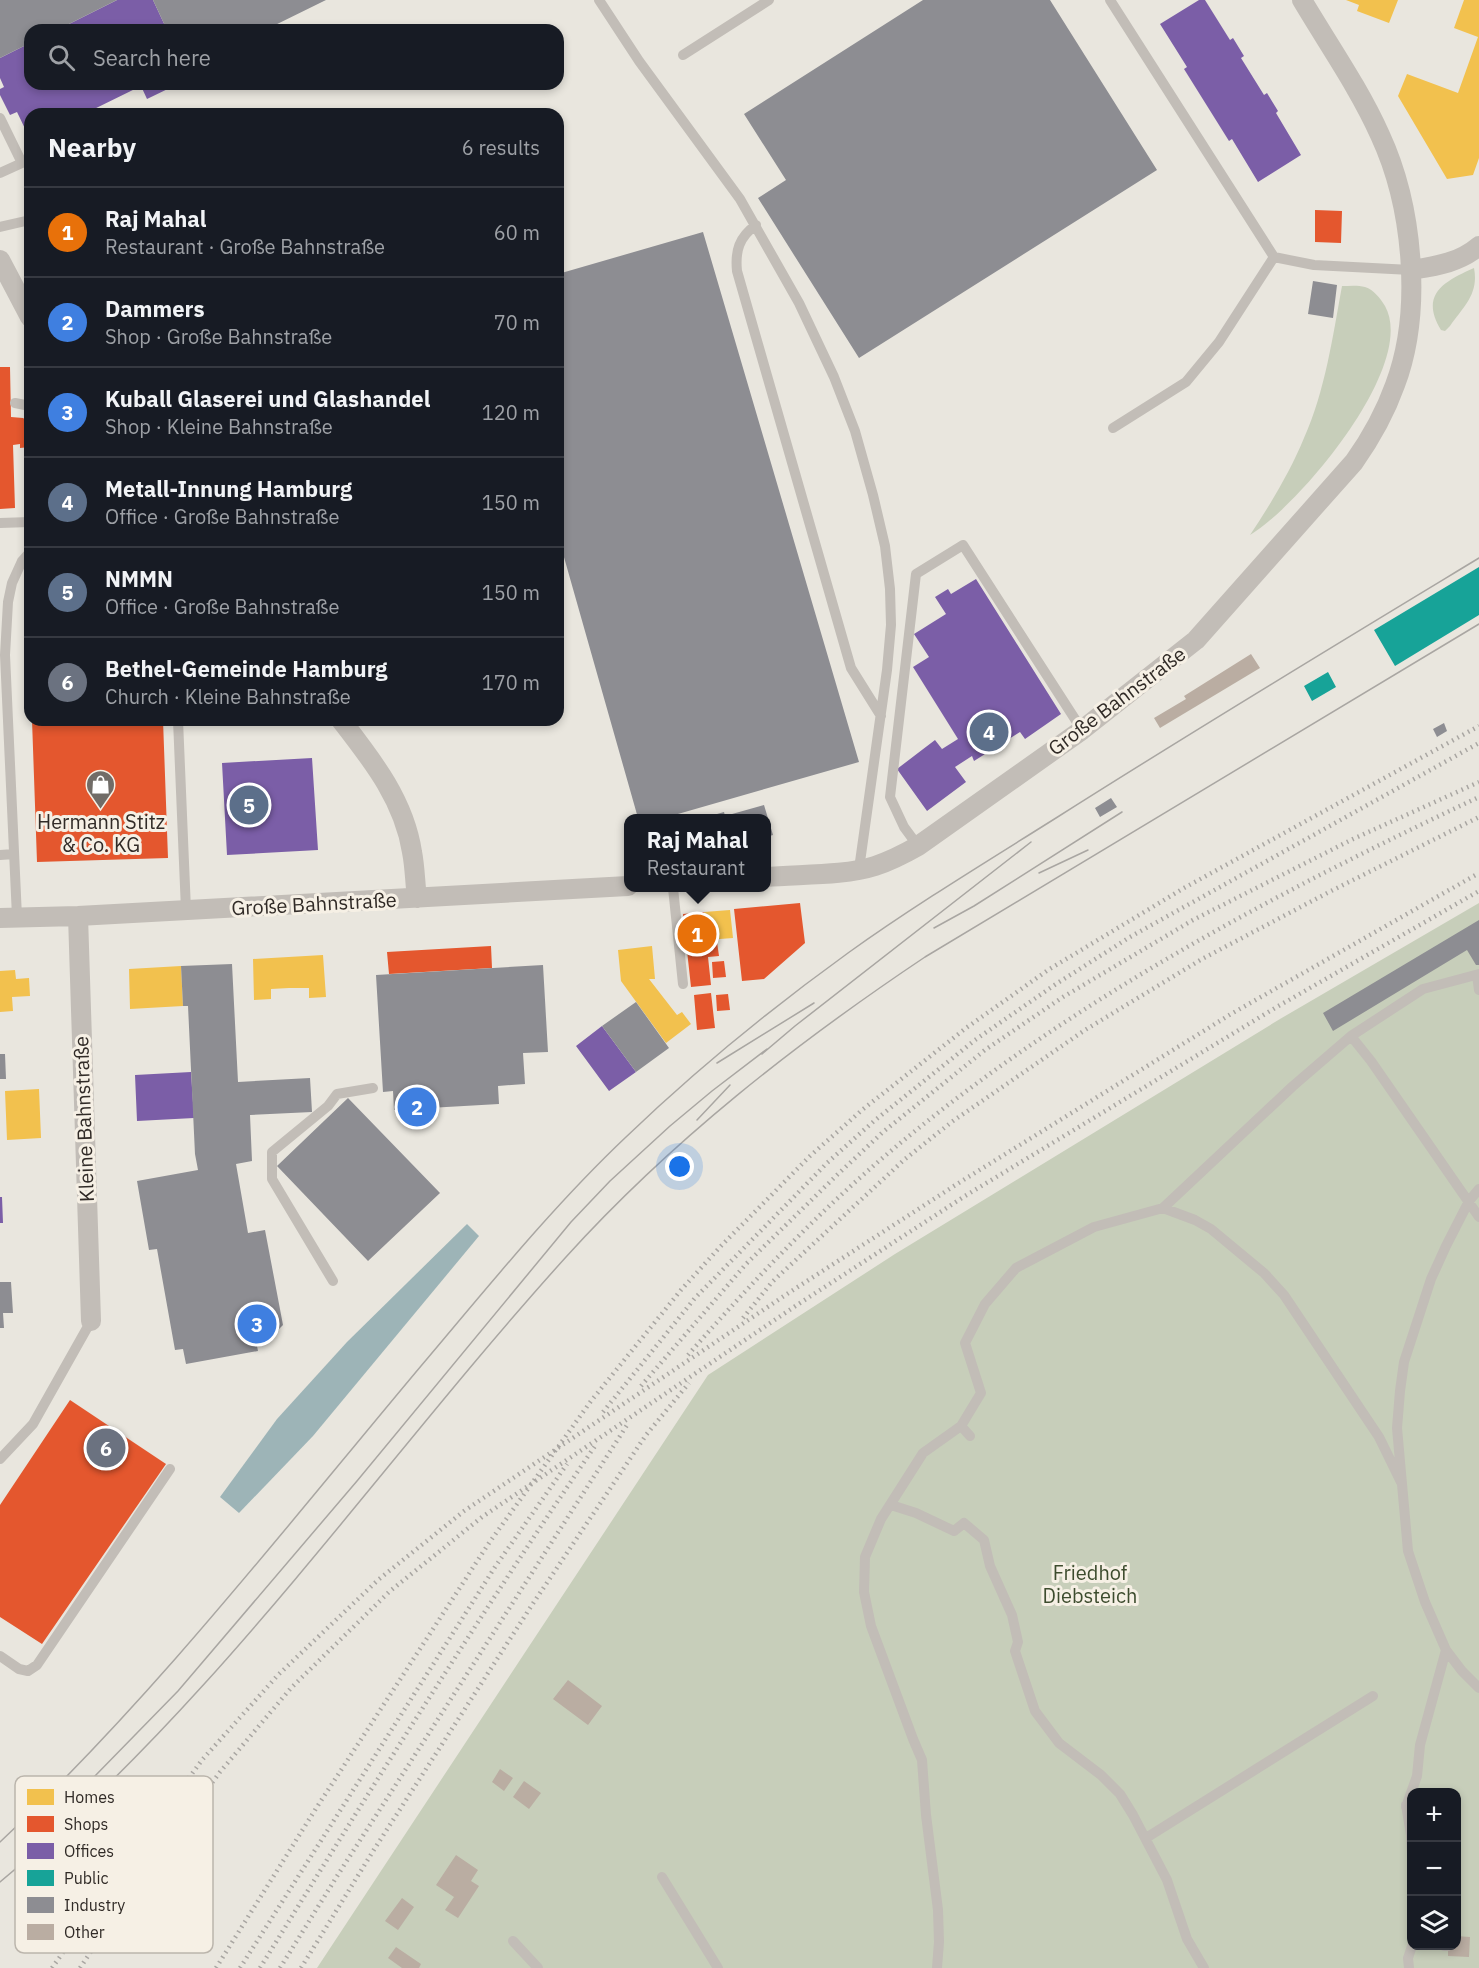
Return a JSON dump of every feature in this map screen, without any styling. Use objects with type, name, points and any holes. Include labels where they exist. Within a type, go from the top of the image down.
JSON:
[{"type":"street","name":"Große Bahnstraße","points":[[771,877],[873,867],[896,858],[918,846],[1082,730],[1196,640],[1354,462],[1372,436],[1388,405],[1398,376],[1407,337],[1411,270],[1404,209],[1391,160],[1368,112],[1302,0]]},
{"type":"street","points":[[1411,270],[1454,262],[1478,248]]},
{"type":"street","points":[[0,260],[24,306]]},
{"type":"street","points":[[346,726],[374,763],[399,807],[412,852],[417,898]]},
{"type":"street","name":"Große Bahnstraße","points":[[9,918],[624,886]]},
{"type":"street","name":"Kleine Bahnstraße","points":[[78,916],[91,1321]]},
{"type":"lane","points":[[599,0],[639,61],[740,199],[756,225],[799,303],[834,377],[855,431],[885,546],[890,589],[890,636],[859,869]]},
{"type":"lane","points":[[683,56],[769,0]]},
{"type":"lane","points":[[1110,0],[1274,257],[1314,265],[1411,270]]},
{"type":"lane","points":[[0,118],[22,163],[0,173]]},
{"type":"lane","points":[[0,227],[24,221]]},
{"type":"lane","points":[[756,225],[743,237],[738,247],[737,271],[851,668],[881,716]]},
{"type":"lane","points":[[1113,428],[1186,382],[1219,342],[1274,257]]},
{"type":"lane","points":[[15,403],[24,405]]},
{"type":"lane","points":[[0,523],[24,522]]},
{"type":"lane","points":[[918,846],[903,828],[890,797],[916,574],[963,544],[1082,730]]},
{"type":"lane","points":[[9,918],[14,854],[5,655],[12,583],[24,559]]},
{"type":"lane","points":[[178,726],[186,910]]},
{"type":"lane","points":[[0,855],[14,854]]},
{"type":"lane","points":[[673,892],[683,984]]},
{"type":"lane","points":[[937,1968],[938,1910],[926,1815],[922,1760],[871,1626],[864,1592],[865,1557],[881,1519],[923,1453],[961,1426],[981,1393],[964,1343],[986,1304],[1016,1268],[1094,1227],[1163,1208],[1293,1086],[1351,1036],[1423,989],[1478,975],[1479,990]]},
{"type":"lane","points":[[1351,1036],[1371,1060],[1479,1217]]},
{"type":"lane","points":[[333,1281],[272,1179],[272,1152],[328,1107],[337,1095],[373,1088]]},
{"type":"lane","points":[[1479,1189],[1469,1201],[1431,1279],[1404,1362],[1397,1428],[1408,1551],[1425,1602],[1446,1650],[1479,1688]]},
{"type":"lane","points":[[1163,1208],[1195,1220],[1211,1229],[1264,1273],[1284,1295],[1379,1437],[1401,1482]]},
{"type":"lane","points":[[0,1459],[33,1424],[91,1321]]},
{"type":"lane","points":[[961,1426],[970,1436]]},
{"type":"lane","points":[[0,1656],[18,1670],[28,1671],[37,1665],[170,1469]]},
{"type":"lane","points":[[891,1505],[916,1513],[954,1531],[964,1523],[984,1540],[990,1566],[1012,1615],[1018,1642],[1015,1651],[1035,1710],[1059,1743],[1101,1775],[1120,1794],[1146,1838],[1174,1897],[1187,1939],[1204,1968]]},
{"type":"lane","points":[[1411,1842],[1406,1806],[1418,1776],[1420,1745],[1446,1650]]},
{"type":"lane","points":[[1146,1838],[1373,1696]]},
{"type":"lane","points":[[662,1877],[718,1968]]},
{"type":"lane","points":[[513,1941],[538,1968]]},
{"type":"lane","points":[[1409,1968],[1408,1958],[1411,1950]]},
{"type":"green space","points":[[1474,268],[1474,285],[1469,299],[1450,326],[1445,331],[1441,330],[1433,307],[1438,290],[1454,278]]},
{"type":"green space","points":[[1342,286],[1368,288],[1385,306],[1391,332],[1385,363],[1370,397],[1348,432],[1323,465],[1271,519],[1250,535],[1286,476],[1318,402],[1328,363]]},
{"type":"green space","name":"Friedhof Diebsteich","points":[[1479,903],[1479,1968],[317,1968],[708,1375],[895,1254],[1280,1019]]},
{"type":"water","points":[[467,1224],[479,1236],[313,1436],[239,1513],[220,1497],[277,1419],[347,1342]]},
{"type":"building: Homes","points":[[1346,0],[1398,0],[1389,23],[1357,11],[1359,5]]},
{"type":"building: Homes","points":[[1464,0],[1479,0],[1479,158],[1473,175],[1447,179],[1398,96],[1407,74],[1458,93],[1478,37],[1454,28]]},
{"type":"building: Homes","points":[[730,910],[733,938],[707,940],[704,912]]},
{"type":"building: Homes","points":[[652,946],[655,979],[649,979],[677,1015],[682,1012],[691,1024],[666,1043],[621,981],[618,950]]},
{"type":"building: Homes","points":[[323,955],[326,997],[309,998],[309,988],[289,988],[271,989],[271,999],[254,1000],[253,959]]},
{"type":"building: Homes","points":[[181,966],[183,1006],[130,1009],[129,969]]},
{"type":"building: Homes","points":[[15,970],[16,979],[29,978],[30,996],[12,997],[13,1011],[0,1012],[0,971]]},
{"type":"building: Homes","points":[[39,1089],[41,1138],[7,1140],[5,1091]]},
{"type":"building: Shops","points":[[1315,210],[1342,211],[1341,243],[1315,242]]},
{"type":"building: Shops","points":[[0,367],[10,367],[11,417],[24,419],[24,448],[20,448],[20,444],[13,445],[15,508],[0,509]]},
{"type":"building: Shops","name":"Hermann Stitz & Co. KG","points":[[32,726],[163,726],[168,858],[37,862]]},
{"type":"building: Shops","points":[[800,903],[805,943],[764,979],[742,981],[734,909]]},
{"type":"building: Shops","points":[[704,912],[707,943],[717,942],[719,956],[708,957],[711,985],[691,987],[683,914]]},
{"type":"building: Shops","points":[[491,946],[492,968],[389,974],[387,952]]},
{"type":"building: Shops","points":[[724,961],[726,977],[713,978],[712,962]]},
{"type":"building: Shops","points":[[711,993],[715,1028],[697,1030],[694,995]]},
{"type":"building: Shops","points":[[728,994],[730,1010],[717,1011],[716,995]]},
{"type":"building: Shops","points":[[70,1400],[166,1464],[42,1644],[0,1617],[0,1505]]},
{"type":"building: Offices","points":[[117,0],[153,0],[164,24],[69,24]]},
{"type":"building: Offices","points":[[1199,0],[1205,0],[1230,40],[1233,38],[1244,56],[1241,58],[1264,95],[1267,93],[1301,155],[1258,182],[1232,139],[1229,141],[1184,69],[1187,67],[1160,24]]},
{"type":"building: Offices","points":[[24,46],[24,90],[133,90],[96,108],[24,108],[24,127],[17,112],[10,115],[0,95],[0,89],[4,87],[0,78],[0,58]]},
{"type":"building: Offices","points":[[143,90],[166,90],[147,99]]},
{"type":"building: Offices","points":[[976,579],[1061,714],[1025,739],[1020,732],[974,761],[972,756],[955,767],[966,782],[927,811],[897,769],[935,740],[942,749],[958,739],[913,667],[929,657],[914,634],[946,614],[935,597],[948,589],[951,594]]},
{"type":"building: Offices","points":[[312,758],[318,850],[227,855],[222,763]]},
{"type":"building: Offices","points":[[602,1026],[636,1072],[609,1091],[576,1046]]},
{"type":"building: Offices","points":[[191,1072],[194,1118],[137,1121],[135,1075]]},
{"type":"building: Offices","points":[[0,1197],[2,1197],[3,1223],[0,1223]]},
{"type":"building: Public","points":[[1479,567],[1479,615],[1395,666],[1374,630]]},
{"type":"building: Public","points":[[1328,672],[1336,687],[1312,701],[1304,686]]},
{"type":"building: Industry","points":[[0,0],[117,0],[69,24],[24,24],[24,46],[0,58]]},
{"type":"building: Industry","points":[[153,0],[326,0],[277,24],[164,24]]},
{"type":"building: Industry","points":[[923,0],[1050,0],[1157,170],[859,358],[758,198],[786,180],[744,114]]},
{"type":"building: Industry","points":[[703,232],[859,762],[678,814],[637,814],[564,557],[564,272]]},
{"type":"building: Industry","points":[[1313,281],[1337,285],[1333,318],[1308,314]]},
{"type":"building: Industry","points":[[1444,723],[1447,731],[1437,737],[1433,729]]},
{"type":"building: Industry","points":[[1111,798],[1117,807],[1100,817],[1095,808]]},
{"type":"building: Industry","points":[[764,805],[767,814],[732,814]]},
{"type":"building: Industry","points":[[1479,920],[1479,965],[1476,965],[1467,950],[1333,1031],[1323,1013]]},
{"type":"building: Industry","points":[[232,964],[238,1082],[310,1078],[312,1112],[250,1115],[252,1161],[236,1164],[248,1233],[265,1230],[283,1325],[275,1333],[255,1336],[258,1351],[186,1364],[183,1349],[175,1350],[157,1249],[149,1250],[137,1181],[198,1170],[195,1154],[188,1006],[183,1006],[181,966]]},
{"type":"building: Industry","points":[[543,965],[548,1052],[523,1053],[525,1084],[498,1086],[499,1104],[394,1110],[393,1091],[383,1092],[376,975]]},
{"type":"building: Industry","points":[[636,1002],[669,1048],[636,1072],[602,1026]]},
{"type":"building: Industry","points":[[0,1054],[5,1054],[6,1079],[0,1079]]},
{"type":"building: Industry","points":[[348,1098],[440,1193],[368,1261],[277,1166]]},
{"type":"building: Industry","points":[[0,1282],[11,1282],[13,1313],[3,1313],[4,1328],[0,1328]]},
{"type":"building: Other","points":[[1251,654],[1260,668],[1160,728],[1154,718],[1186,699],[1184,696]]},
{"type":"building: Other","points":[[568,1680],[602,1706],[588,1725],[553,1699]]},
{"type":"building: Other","points":[[500,1769],[513,1778],[504,1791],[492,1782]]},
{"type":"building: Other","points":[[524,1781],[541,1793],[529,1809],[513,1797]]},
{"type":"building: Other","points":[[456,1855],[478,1870],[471,1881],[479,1886],[458,1918],[445,1910],[454,1897],[436,1885]]},
{"type":"building: Other","points":[[402,1898],[414,1907],[398,1930],[385,1921]]},
{"type":"building: Other","points":[[1461,1936],[1470,1937],[1469,1957],[1448,1956],[1448,1950],[1461,1950]]},
{"type":"building: Other","points":[[396,1947],[421,1964],[419,1968],[402,1968],[388,1958]]},
{"type":"tram line","points":[[67,1776],[165,1670],[269,1550],[470,1307],[572,1191],[652,1112],[706,1064],[761,1019],[873,935],[1214,719],[1479,558]]},
{"type":"tram line","points":[[115,1776],[154,1738],[225,1660],[566,1257],[606,1214],[691,1134],[829,1024],[925,957],[1479,624]]},
{"type":"tram line","points":[[934,928],[974,906],[1122,812]]},
{"type":"tram line","points":[[762,1054],[1031,842]]},
{"type":"tram line","points":[[1039,873],[1088,850]]},
{"type":"tram line","points":[[717,1063],[814,1003]]},
{"type":"tram line","points":[[95,1776],[178,1691],[357,1481],[571,1222],[610,1181],[670,1126],[767,1049]]},
{"type":"tram line","points":[[697,1120],[730,1085]]},
{"type":"tram line","points":[[0,1842],[15,1828]]},
{"type":"tram line","points":[[0,1882],[15,1869]]},
{"type":"railway","points":[[216,1968],[315,1810],[489,1543],[591,1401],[681,1290],[810,1156],[862,1110],[966,1028],[1048,970],[1184,888],[1479,726]]},
{"type":"railway","points":[[603,1412],[695,1298],[827,1163],[874,1121],[975,1040],[1056,984],[1130,937],[1479,743]]},
{"type":"railway","points":[[641,1386],[746,1264],[837,1175],[883,1132],[985,1050],[1063,997],[1193,920],[1353,839],[1479,782]]},
{"type":"railway","points":[[688,1355],[786,1248],[838,1198],[892,1150],[1029,1046],[1100,999],[1249,913],[1325,872],[1479,797]]},
{"type":"railway","points":[[743,1318],[772,1282],[905,1159],[953,1121],[1085,1030],[1202,959],[1479,817]]},
{"type":"railway","points":[[190,1776],[278,1675],[378,1580],[464,1511],[790,1292],[957,1184],[1231,1014],[1479,873]]},
{"type":"railway","points":[[213,1781],[291,1688],[389,1592],[482,1517],[797,1305],[965,1196],[1275,1008],[1479,891]]},
{"type":"railway","points":[[301,1968],[375,1848],[530,1608],[646,1435],[689,1383]]},
{"type":"railway","points":[[280,1968],[629,1422]]},
{"type":"railway","points":[[260,1968],[342,1835],[510,1573],[597,1443]]},
{"type":"railway","points":[[240,1968],[495,1567],[567,1464]]},
{"type":"railway","points":[[52,1968],[63,1953]]},
{"type":"railway","points":[[80,1968],[90,1953]]},
{"type":"place","name":"Metall-Innung Hamburg","points":[[989,732]]},
{"type":"place","name":"NMMN","points":[[249,805]]},
{"type":"place","name":"Hermann Stitz & Co. KG","points":[[101,810]]},
{"type":"place","name":"Raj Mahal","points":[[697,934]]},
{"type":"place","name":"Dammers","points":[[417,1107]]},
{"type":"place","name":"Kuball Glaserei und Glashandel","points":[[257,1324]]},
{"type":"place","name":"Bethel-Gemeinde Hamburg","points":[[106,1448]]}]
